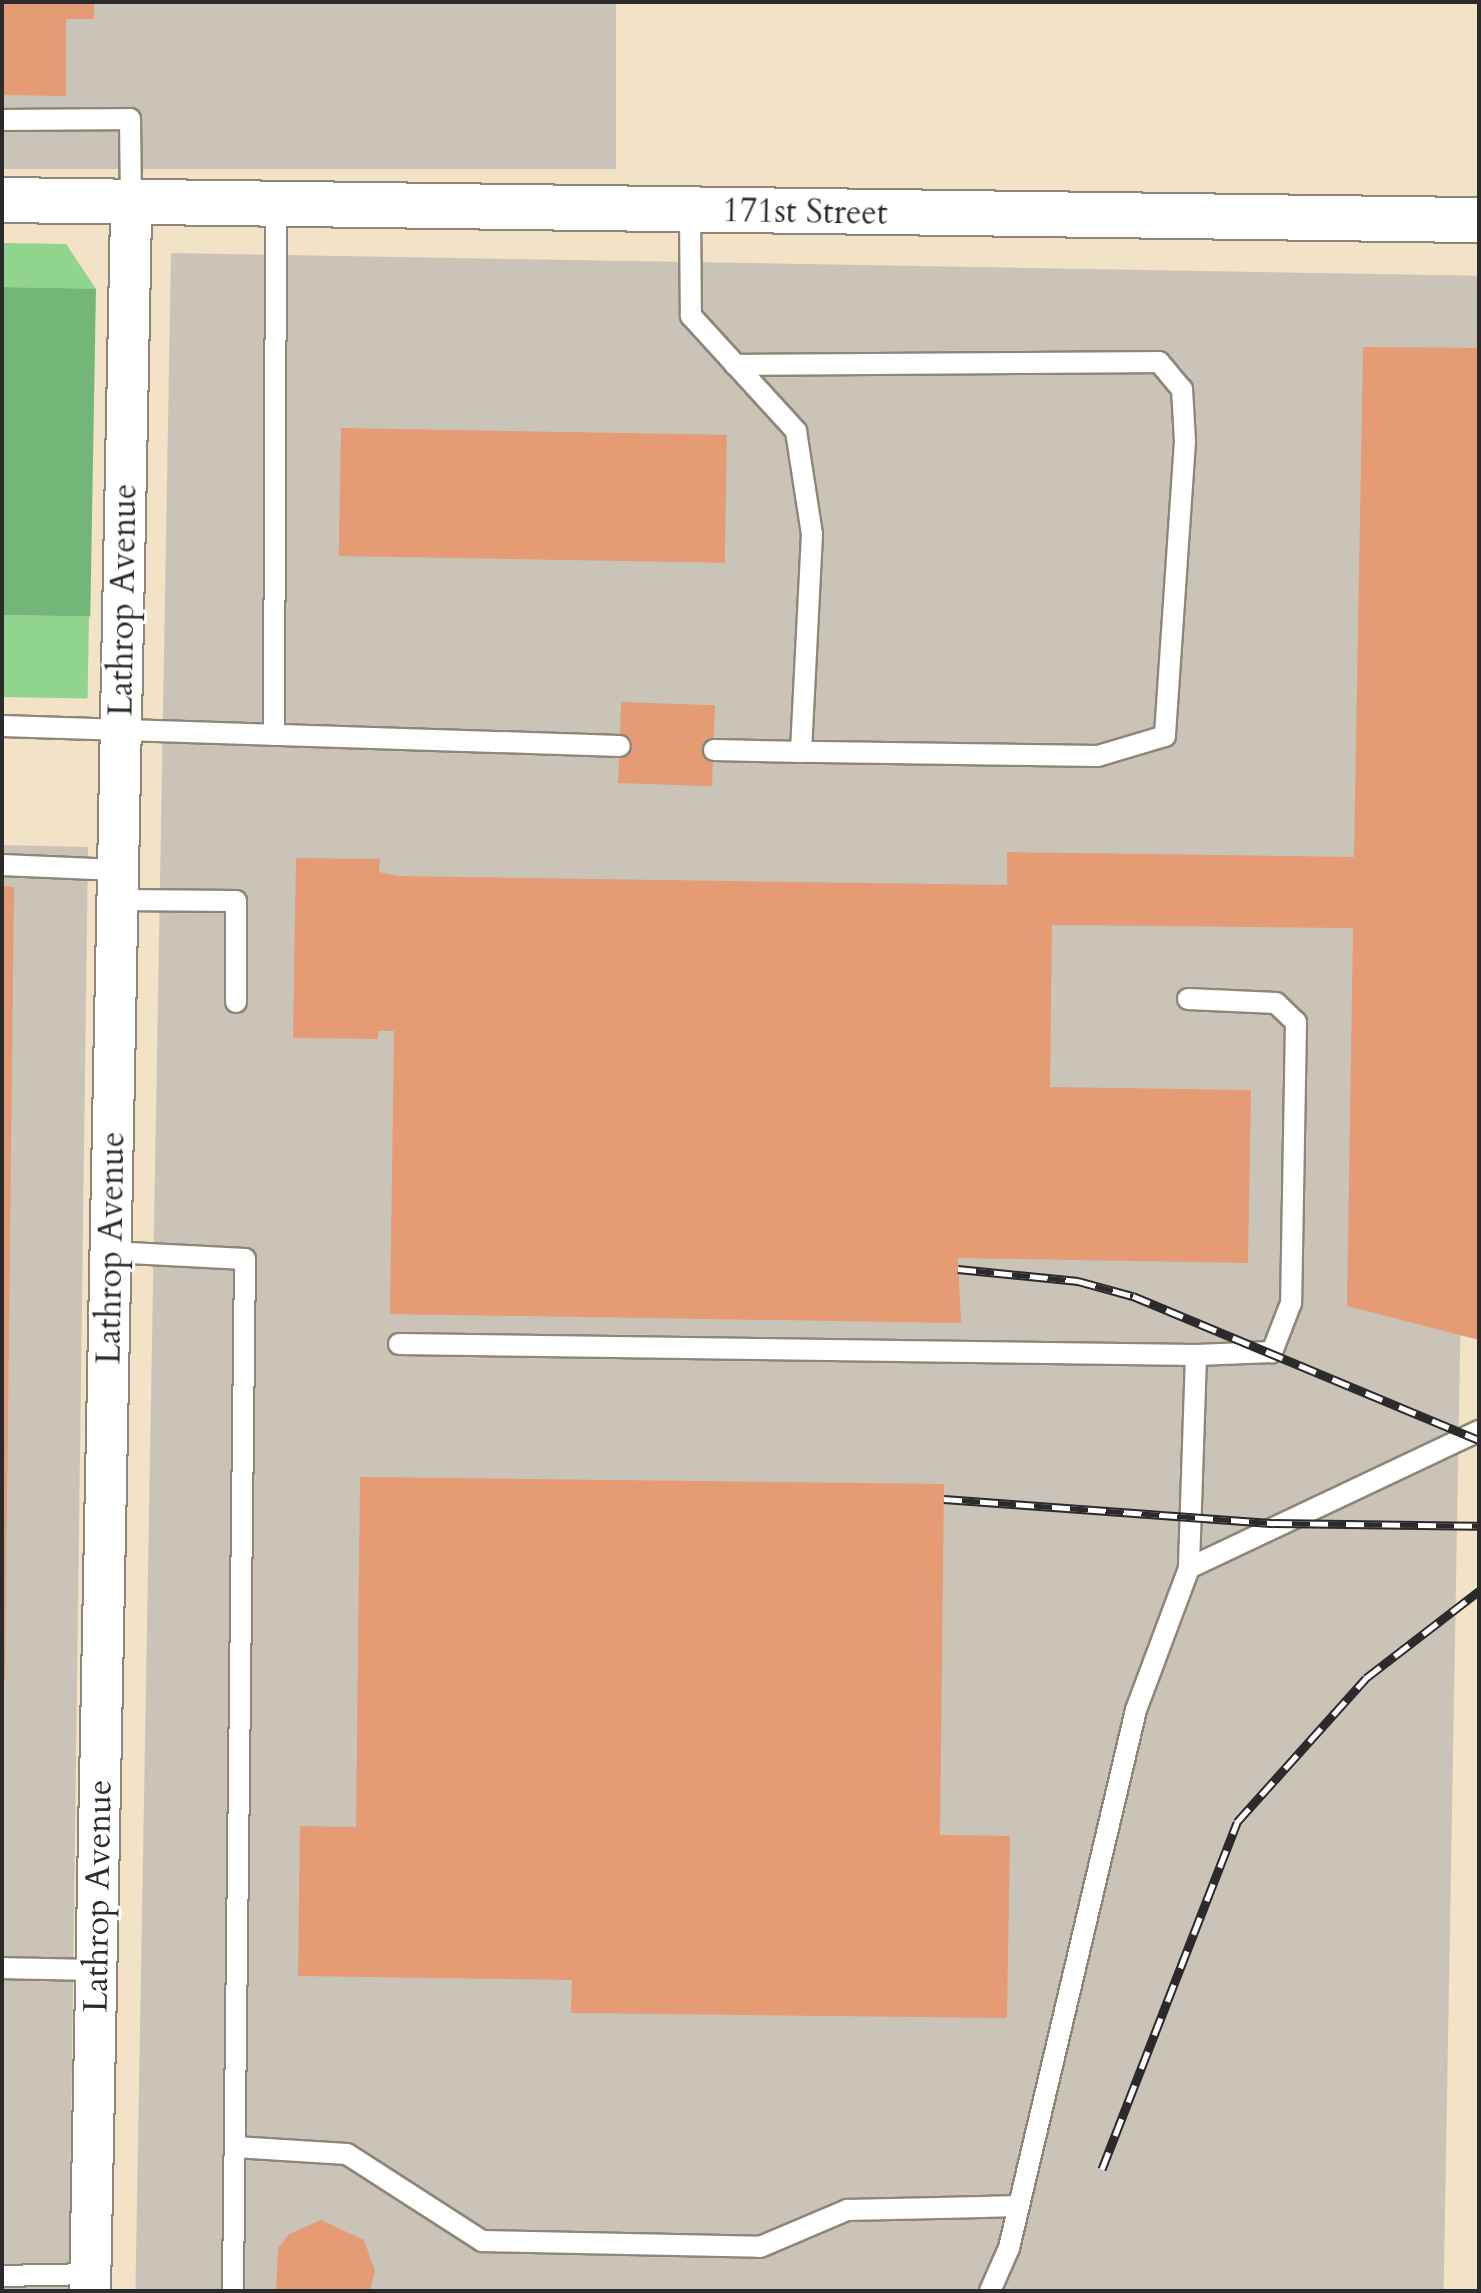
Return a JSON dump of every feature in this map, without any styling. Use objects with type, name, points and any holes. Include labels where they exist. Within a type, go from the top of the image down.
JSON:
[{"type":"street","name":"171st Street","points":[[2,200],[1479,220]]},
{"type":"street","name":"Lathrop Avenue","points":[[90,2282],[131,204]]},
{"type":"lane","points":[[2,120],[130,119],[131,204]]},
{"type":"lane","points":[[274,735],[276,206]]},
{"type":"lane","points":[[690,211],[691,316],[796,431],[812,534],[801,752]]},
{"type":"lane","points":[[714,750],[1098,756],[1165,736],[1182,389],[1159,362],[735,365]]},
{"type":"lane","points":[[2,726],[620,746]]},
{"type":"lane","points":[[2,865],[236,901],[236,1002]]},
{"type":"lane","points":[[399,1344],[1196,1355],[1272,1352],[1291,1303],[1296,1022],[1276,1003],[1188,999]]},
{"type":"lane","points":[[110,1252],[245,1259],[233,2291]]},
{"type":"lane","points":[[990,2291],[1019,2206],[1136,1710],[1189,1568],[1196,1355]]},
{"type":"lane","points":[[1189,1568],[1479,1431]]},
{"type":"lane","points":[[2,1968],[96,1970]]},
{"type":"lane","points":[[235,2147],[347,2154],[482,2241],[760,2247],[847,2210],[1019,2206]]},
{"type":"lane","points":[[2,2276],[90,2282]]},
{"type":"shaded area","points":[[2,2],[616,2],[616,169],[2,169]]},
{"type":"shaded area","points":[[171,253],[1479,276],[1444,2291],[135,2291]]},
{"type":"shaded area","points":[[2,845],[88,847],[69,2291],[2,2291]]},
{"type":"green space","points":[[2,243],[66,244],[96,289],[2,287]]},
{"type":"green space","points":[[2,287],[96,289],[90,617],[2,615]]},
{"type":"green space","points":[[2,615],[89,617],[88,699],[2,697]]},
{"type":"building","points":[[2,2],[94,2],[94,19],[66,19],[66,96],[2,95]]},
{"type":"building","points":[[1363,347],[1479,348],[1479,1340],[1347,1306],[1353,928],[1052,925],[1050,1087],[1251,1090],[1248,1263],[958,1258],[961,1323],[390,1314],[394,1031],[378,1031],[378,1039],[293,1038],[296,858],[380,859],[379,872],[398,876],[1007,885],[1007,852],[1354,857]]},
{"type":"building","points":[[341,428],[727,435],[725,563],[339,556]]},
{"type":"building","points":[[621,702],[715,705],[712,786],[618,783]]},
{"type":"building","points":[[2,886],[14,887],[5,1680],[2,1680]]},
{"type":"building","points":[[360,1477],[944,1484],[940,1835],[1010,1836],[1007,2018],[571,2013],[572,1980],[298,1976],[300,1826],[356,1827]]},
{"type":"building","points":[[321,2220],[364,2240],[375,2271],[370,2291],[276,2291],[278,2248],[289,2234]]},
{"type":"railway","points":[[958,1269],[1078,1281],[1133,1296],[1479,1440]]},
{"type":"railway","points":[[944,1499],[1274,1523],[1479,1526]]},
{"type":"railway","points":[[1102,2169],[1237,1822],[1366,1678],[1479,1591]]}]
